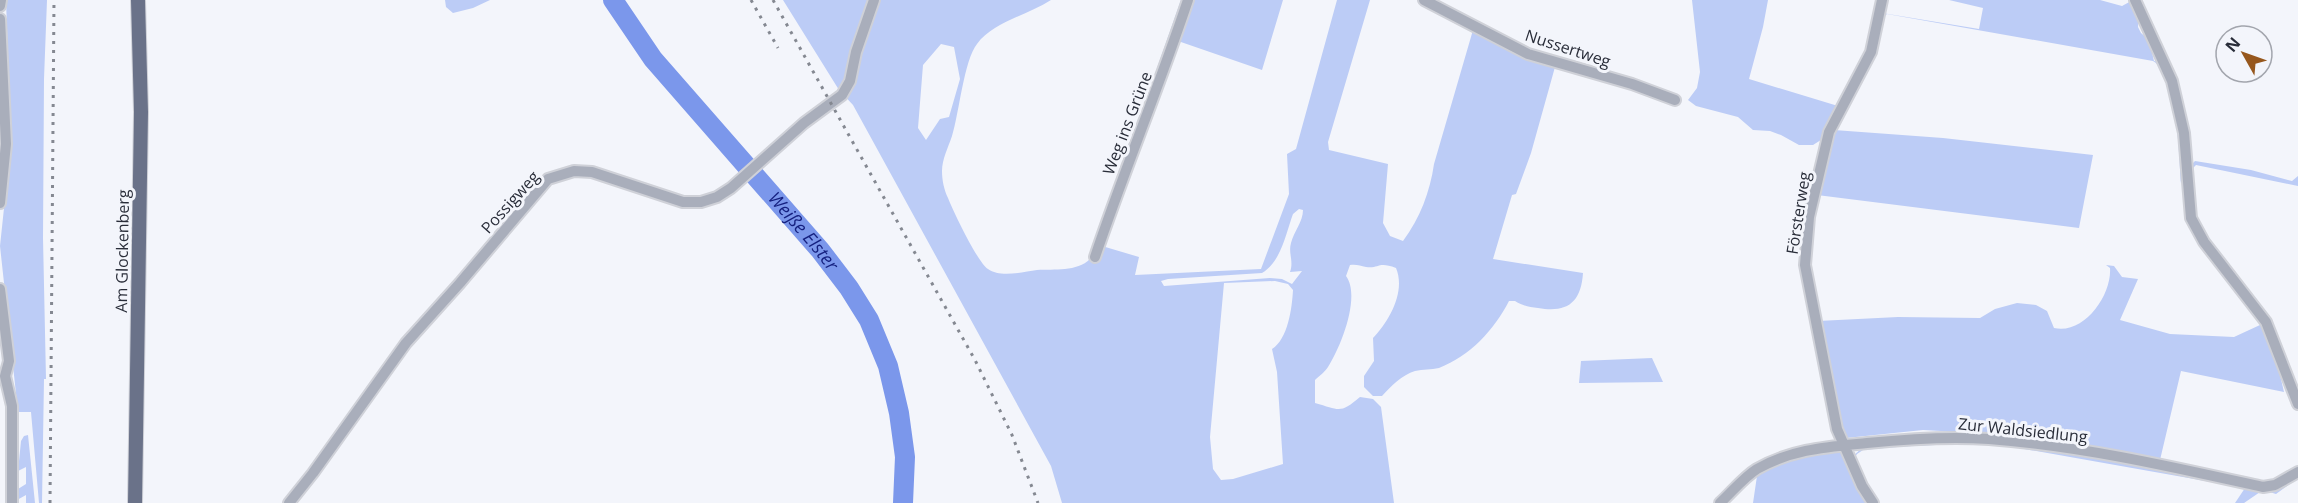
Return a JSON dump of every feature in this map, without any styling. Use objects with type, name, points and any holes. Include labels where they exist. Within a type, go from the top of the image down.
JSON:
[{"type":"main road","name":"Am Glockenberg","points":[[135,503],[141,112],[138,0]]},
{"type":"street","points":[[0,6],[1,0]]},
{"type":"street","name":"Possigweg","points":[[289,503],[406,343],[548,179],[574,171],[592,172],[683,202],[701,202],[717,197],[731,188],[804,123],[842,95],[850,81],[856,52],[874,0]]},
{"type":"street","name":"Weg ins Grüne","points":[[1095,257],[1115,198],[1172,50],[1188,0]]},
{"type":"street","name":"Nussertweg","points":[[1424,0],[1528,54],[1632,84],[1675,100]]},
{"type":"street","name":"Försterweg","points":[[1873,503],[1837,429],[1804,265],[1806,237],[1829,132],[1870,52],[1882,0]]},
{"type":"street","points":[[2135,0],[2172,81],[2184,133],[2191,218],[2210,250],[2266,322],[2298,404]]},
{"type":"street","points":[[0,19],[6,144],[0,203]]},
{"type":"street","points":[[0,289],[9,361],[2,373],[12,406],[12,503]]},
{"type":"street","name":"Zur Waldsiedlung","points":[[1720,503],[1755,471],[1798,451],[1922,438],[2022,442],[2117,456],[2263,487],[2275,485],[2298,472]]},
{"type":"shaded area","points":[[6,0],[47,0],[43,238],[46,379],[44,379],[42,503],[39,503],[31,412],[18,412],[0,246],[11,142]]},
{"type":"shaded area","points":[[445,0],[490,0],[473,8],[453,13],[446,7]]},
{"type":"shaded area","points":[[783,0],[1051,0],[1001,24],[977,44],[965,74],[955,126],[945,154],[942,174],[945,192],[960,225],[978,257],[988,269],[1005,274],[1072,268],[1090,259],[1181,0],[1185,0],[1102,246],[1139,257],[1135,275],[1261,269],[1289,194],[1287,154],[1296,149],[1337,0],[1370,0],[1328,142],[1329,150],[1388,164],[1383,223],[1390,236],[1403,241],[1423,204],[1473,30],[1555,67],[1531,153],[1516,194],[1512,195],[1493,259],[1583,273],[1582,283],[1576,299],[1571,304],[1557,309],[1532,307],[1509,301],[1488,332],[1461,357],[1439,368],[1410,373],[1397,381],[1382,396],[1373,396],[1364,387],[1364,376],[1374,361],[1373,338],[1385,323],[1394,306],[1399,277],[1396,268],[1390,266],[1350,265],[1346,276],[1351,296],[1348,322],[1327,369],[1315,380],[1315,403],[1339,409],[1348,406],[1360,397],[1373,399],[1381,407],[1394,503],[1062,503],[1051,466],[853,105],[839,90]],"holes":[[[941,44],[954,47],[960,79],[949,117],[940,119],[926,140],[918,128],[923,65]],[[1299,209],[1303,210],[1302,219],[1290,247],[1290,272],[1302,271],[1292,284],[1282,279],[1270,278],[1164,286],[1161,281],[1262,273],[1278,255],[1293,214]],[[1275,281],[1288,284],[1293,290],[1285,331],[1272,349],[1277,372],[1283,464],[1233,479],[1221,480],[1213,469],[1210,437],[1224,283]]]},
{"type":"shaded area","points":[[1191,0],[1283,0],[1262,70],[1178,41]]},
{"type":"shaded area","points":[[1692,0],[1768,0],[1749,79],[1838,106],[1824,138],[1813,145],[1799,145],[1770,131],[1753,130],[1738,117],[1696,106],[1688,100],[1697,88],[1700,72]]},
{"type":"shaded area","points":[[1949,0],[2100,0],[2122,6],[2133,0],[2139,15],[2138,27],[2149,40],[2154,61],[2161,62],[2164,67],[2177,110],[2183,154],[2181,183],[2176,117],[2172,99],[2168,82],[2161,69],[2153,61],[1887,14],[1882,18],[1873,50],[1854,94],[1852,94],[1872,50],[1882,13],[1979,29],[1983,8]]},
{"type":"shaded area","points":[[1834,130],[1943,138],[2093,155],[2079,228],[1817,195]]},
{"type":"shaded area","points":[[2195,161],[2251,170],[2292,181],[2298,176],[2298,186],[2196,165],[2189,172],[2190,166]]},
{"type":"shaded area","points":[[2106,265],[2114,266],[2122,277],[2138,279],[2120,320],[2170,334],[2234,337],[2260,325],[2265,328],[2277,362],[2284,392],[2181,371],[2160,460],[1995,434],[1923,430],[1846,438],[1837,413],[1818,321],[1898,317],[1980,318],[1995,309],[2017,303],[2036,305],[2047,311],[2054,328],[2065,329],[2085,319],[2101,301],[2109,279],[2110,268]]},
{"type":"shaded area","points":[[1652,358],[1663,382],[1579,383],[1581,361]]},
{"type":"shaded area","points":[[28,435],[35,503],[26,503],[26,495],[17,500],[18,489],[26,484],[26,467],[18,471],[21,441],[24,436]]},
{"type":"shaded area","points":[[1921,442],[1981,443],[2048,449],[2264,489],[2298,478],[2276,494],[2263,490],[2244,503],[2235,503],[2245,488],[2013,447],[1957,444],[1920,446],[1863,450],[1854,459],[1853,456],[1861,449]]},
{"type":"shaded area","points":[[1838,450],[1843,455],[1867,503],[1753,503],[1757,476],[1798,454]]},
{"type":"waterway","name":"Weiße Elster","points":[[613,0],[653,59],[820,250],[849,288],[869,320],[888,366],[899,413],[905,457],[903,503]]},
{"type":"railway","points":[[50,503],[54,0]]},
{"type":"railway","points":[[751,0],[778,48]]},
{"type":"railway","points":[[773,0],[975,360],[1012,435],[1038,503]]}]
